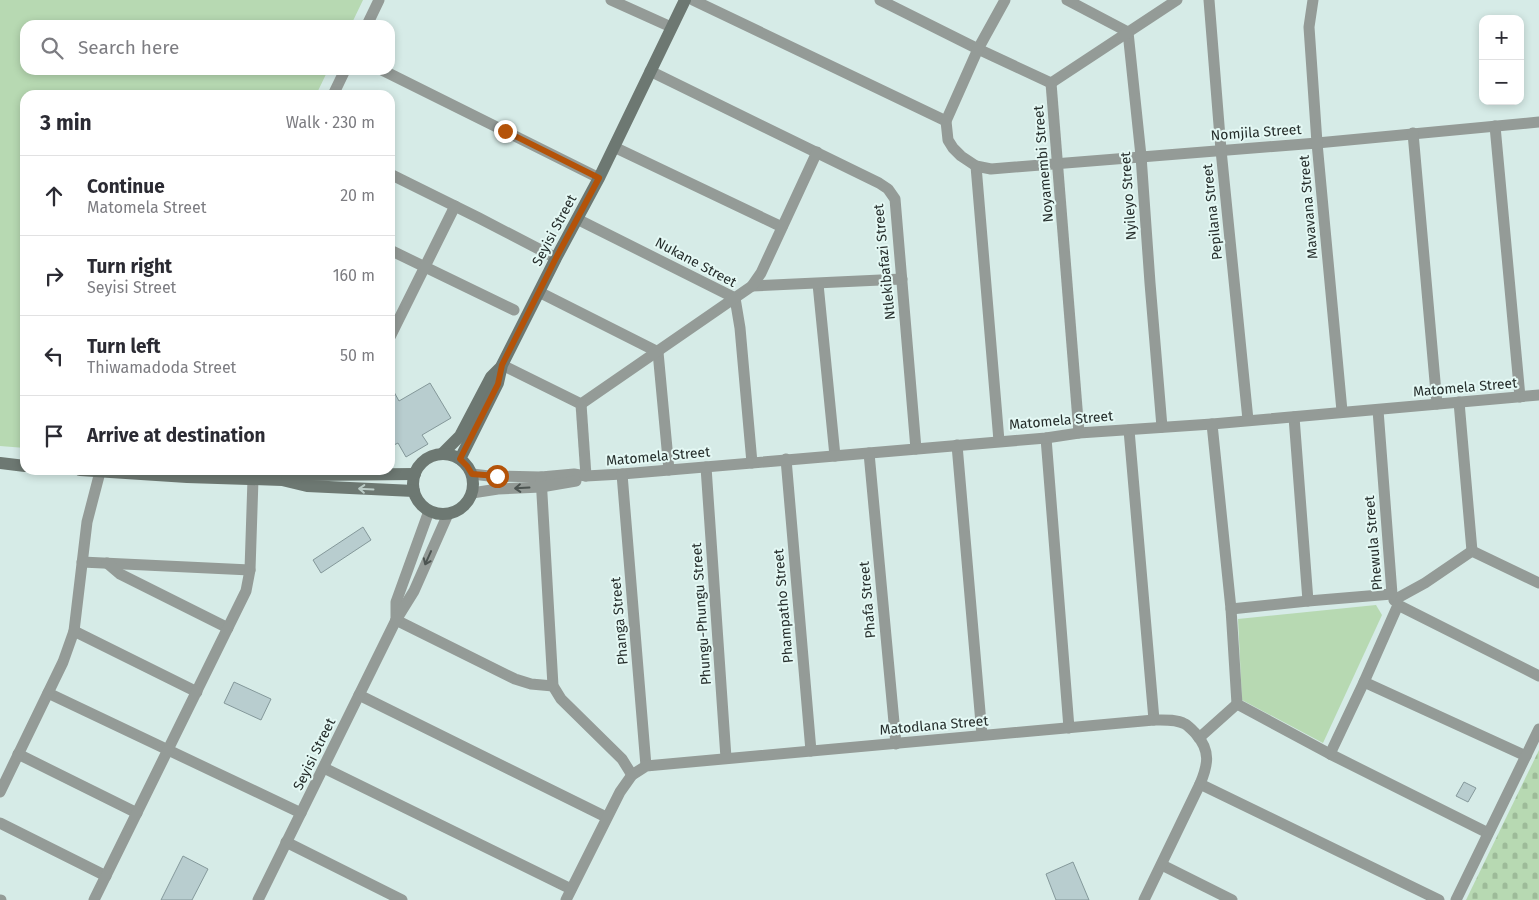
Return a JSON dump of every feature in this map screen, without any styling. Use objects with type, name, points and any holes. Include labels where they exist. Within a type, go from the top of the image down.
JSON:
[{"type":"street","points":[[370,20],[379,0]]},
{"type":"street","points":[[611,0],[671,28]]},
{"type":"street","name":"Seyisi Street","points":[[460,459],[498,384],[502,365],[599,178],[685,0]]},
{"type":"street","points":[[693,0],[946,121]]},
{"type":"street","points":[[880,0],[1051,83],[1177,0]]},
{"type":"street","points":[[999,441],[976,166],[953,148],[948,140],[946,121],[978,49],[1004,0]]},
{"type":"street","points":[[1067,0],[1128,32]]},
{"type":"street","name":"Pepilana Street","points":[[1209,0],[1221,150],[1248,420]]},
{"type":"street","name":"Mavavana Street","points":[[1313,0],[1309,27],[1316,143],[1342,411]]},
{"type":"street","name":"Nyileyo Street","points":[[1128,32],[1141,156],[1162,427]]},
{"type":"street","name":"Ntlekibafazi Street","points":[[650,71],[879,182],[888,189],[895,199],[916,449]]},
{"type":"street","points":[[335,90],[343,75]]},
{"type":"street","points":[[392,75],[599,178]]},
{"type":"street","name":"Noyamembi Street","points":[[1051,83],[1080,433]]},
{"type":"street","name":"Nomjila Street","points":[[976,166],[990,169],[1316,143],[1539,122]]},
{"type":"street","points":[[1496,126],[1520,397]]},
{"type":"street","points":[[1413,133],[1437,404]]},
{"type":"street","points":[[614,147],[782,226]]},
{"type":"street","points":[[582,410],[658,352],[752,286],[760,273],[817,152]]},
{"type":"street","points":[[395,176],[556,258]]},
{"type":"street","points":[[395,324],[455,206]]},
{"type":"street","name":"Nukane Street","points":[[577,219],[735,298],[739,319],[752,463]]},
{"type":"street","points":[[395,252],[514,310]]},
{"type":"street","points":[[752,286],[902,279]]},
{"type":"street","points":[[818,284],[835,456]]},
{"type":"street","points":[[539,292],[658,352]]},
{"type":"street","points":[[658,352],[669,470]]},
{"type":"street","points":[[502,365],[582,410]]},
{"type":"street","name":"Seyisi Street","points":[[442,454],[460,436],[491,377],[502,365]]},
{"type":"street","name":"Matomela Street","points":[[472,493],[541,482],[576,481],[586,476],[1539,395]]},
{"type":"street","points":[[1460,402],[1472,551]]},
{"type":"street","points":[[582,410],[586,476]]},
{"type":"street","name":"Phewula Street","points":[[1378,410],[1395,600],[1539,676]]},
{"type":"street","points":[[1294,417],[1308,601]]},
{"type":"street","points":[[1212,424],[1231,609],[1237,704]]},
{"type":"street","points":[[1129,430],[1154,720]]},
{"type":"street","points":[[1046,438],[1069,728]]},
{"type":"street","points":[[957,445],[982,735]]},
{"type":"street","name":"Phafa Street","points":[[868,452],[896,744]]},
{"type":"street","points":[[442,454],[452,455],[460,459],[472,474],[474,483],[472,493],[466,504],[461,509],[448,514],[429,511],[421,505],[414,491],[415,474],[419,466],[426,460],[442,454]]},
{"type":"street","name":"Phampatho Street","points":[[786,459],[811,751]]},
{"type":"street","points":[[0,464],[20,466]]},
{"type":"street","name":"Phungu-Phungu Street","points":[[706,467],[726,758]]},
{"type":"street","points":[[395,474],[415,474]]},
{"type":"street","name":"Matomela Street","points":[[472,474],[541,482]]},
{"type":"street","name":"Phanga Street","points":[[622,474],[646,766]]},
{"type":"street","points":[[0,792],[63,662],[74,631],[87,522],[99,475]]},
{"type":"street","points":[[192,475],[282,480],[307,486],[414,491]]},
{"type":"street","points":[[282,480],[306,475]]},
{"type":"street","points":[[94,900],[246,591],[250,570],[253,479]]},
{"type":"street","points":[[541,482],[553,686],[561,699],[622,759],[632,775]]},
{"type":"street","name":"Seyisi Street","points":[[396,620],[396,602],[429,511]]},
{"type":"street","name":"Seyisi Street","points":[[258,900],[396,620],[414,591],[448,514]]},
{"type":"street","points":[[1472,551],[1539,583]]},
{"type":"street","points":[[1231,609],[1308,601],[1395,600],[1425,583],[1472,551]]},
{"type":"street","points":[[82,562],[250,570]]},
{"type":"street","points":[[107,563],[120,574],[228,628]]},
{"type":"street","points":[[1330,754],[1364,682],[1395,600]]},
{"type":"street","points":[[396,620],[515,679],[531,684],[553,686]]},
{"type":"street","points":[[74,631],[197,692]]},
{"type":"street","points":[[1364,682],[1526,756]]},
{"type":"street","points":[[48,694],[301,813]]},
{"type":"street","points":[[359,695],[606,818]]},
{"type":"street","points":[[1144,900],[1205,773],[1207,756],[1204,743],[1199,738],[1237,704]]},
{"type":"street","points":[[1237,704],[1330,754],[1488,833]]},
{"type":"street","name":"Matodlana Street","points":[[566,900],[623,787],[632,775],[646,766],[1154,720],[1185,724],[1199,738]]},
{"type":"street","points":[[1456,900],[1539,729]]},
{"type":"street","points":[[18,754],[137,813]]},
{"type":"street","points":[[324,768],[572,889]]},
{"type":"street","points":[[1200,784],[1439,900]]},
{"type":"street","points":[[0,823],[106,876]]},
{"type":"street","points":[[286,842],[402,900]]},
{"type":"street","points":[[1162,865],[1232,900]]},
{"type":"green space","points":[[0,0],[363,0],[353,20],[20,20],[20,75],[326,75],[318,90],[20,90],[20,448],[0,446]]},
{"type":"green space","points":[[1376,605],[1382,615],[1323,743],[1242,700],[1238,619]]},
{"type":"green space","points":[[1539,750],[1539,900],[1466,900]]},
{"type":"building","points":[[430,383],[451,418],[422,435],[428,444],[406,457],[398,443],[395,444],[395,394],[399,401]]},
{"type":"building","points":[[363,527],[371,540],[321,573],[313,560]]},
{"type":"building","points":[[234,682],[271,699],[261,720],[224,703]]},
{"type":"building","points":[[1464,782],[1476,788],[1468,802],[1456,796]]},
{"type":"building","points":[[183,856],[208,869],[192,900],[161,900]]},
{"type":"building","points":[[1073,862],[1089,900],[1056,900],[1046,874]]},
{"type":"route","points":[[497,476],[472,474],[460,459],[498,384],[502,365],[599,178],[505,131]]}]
